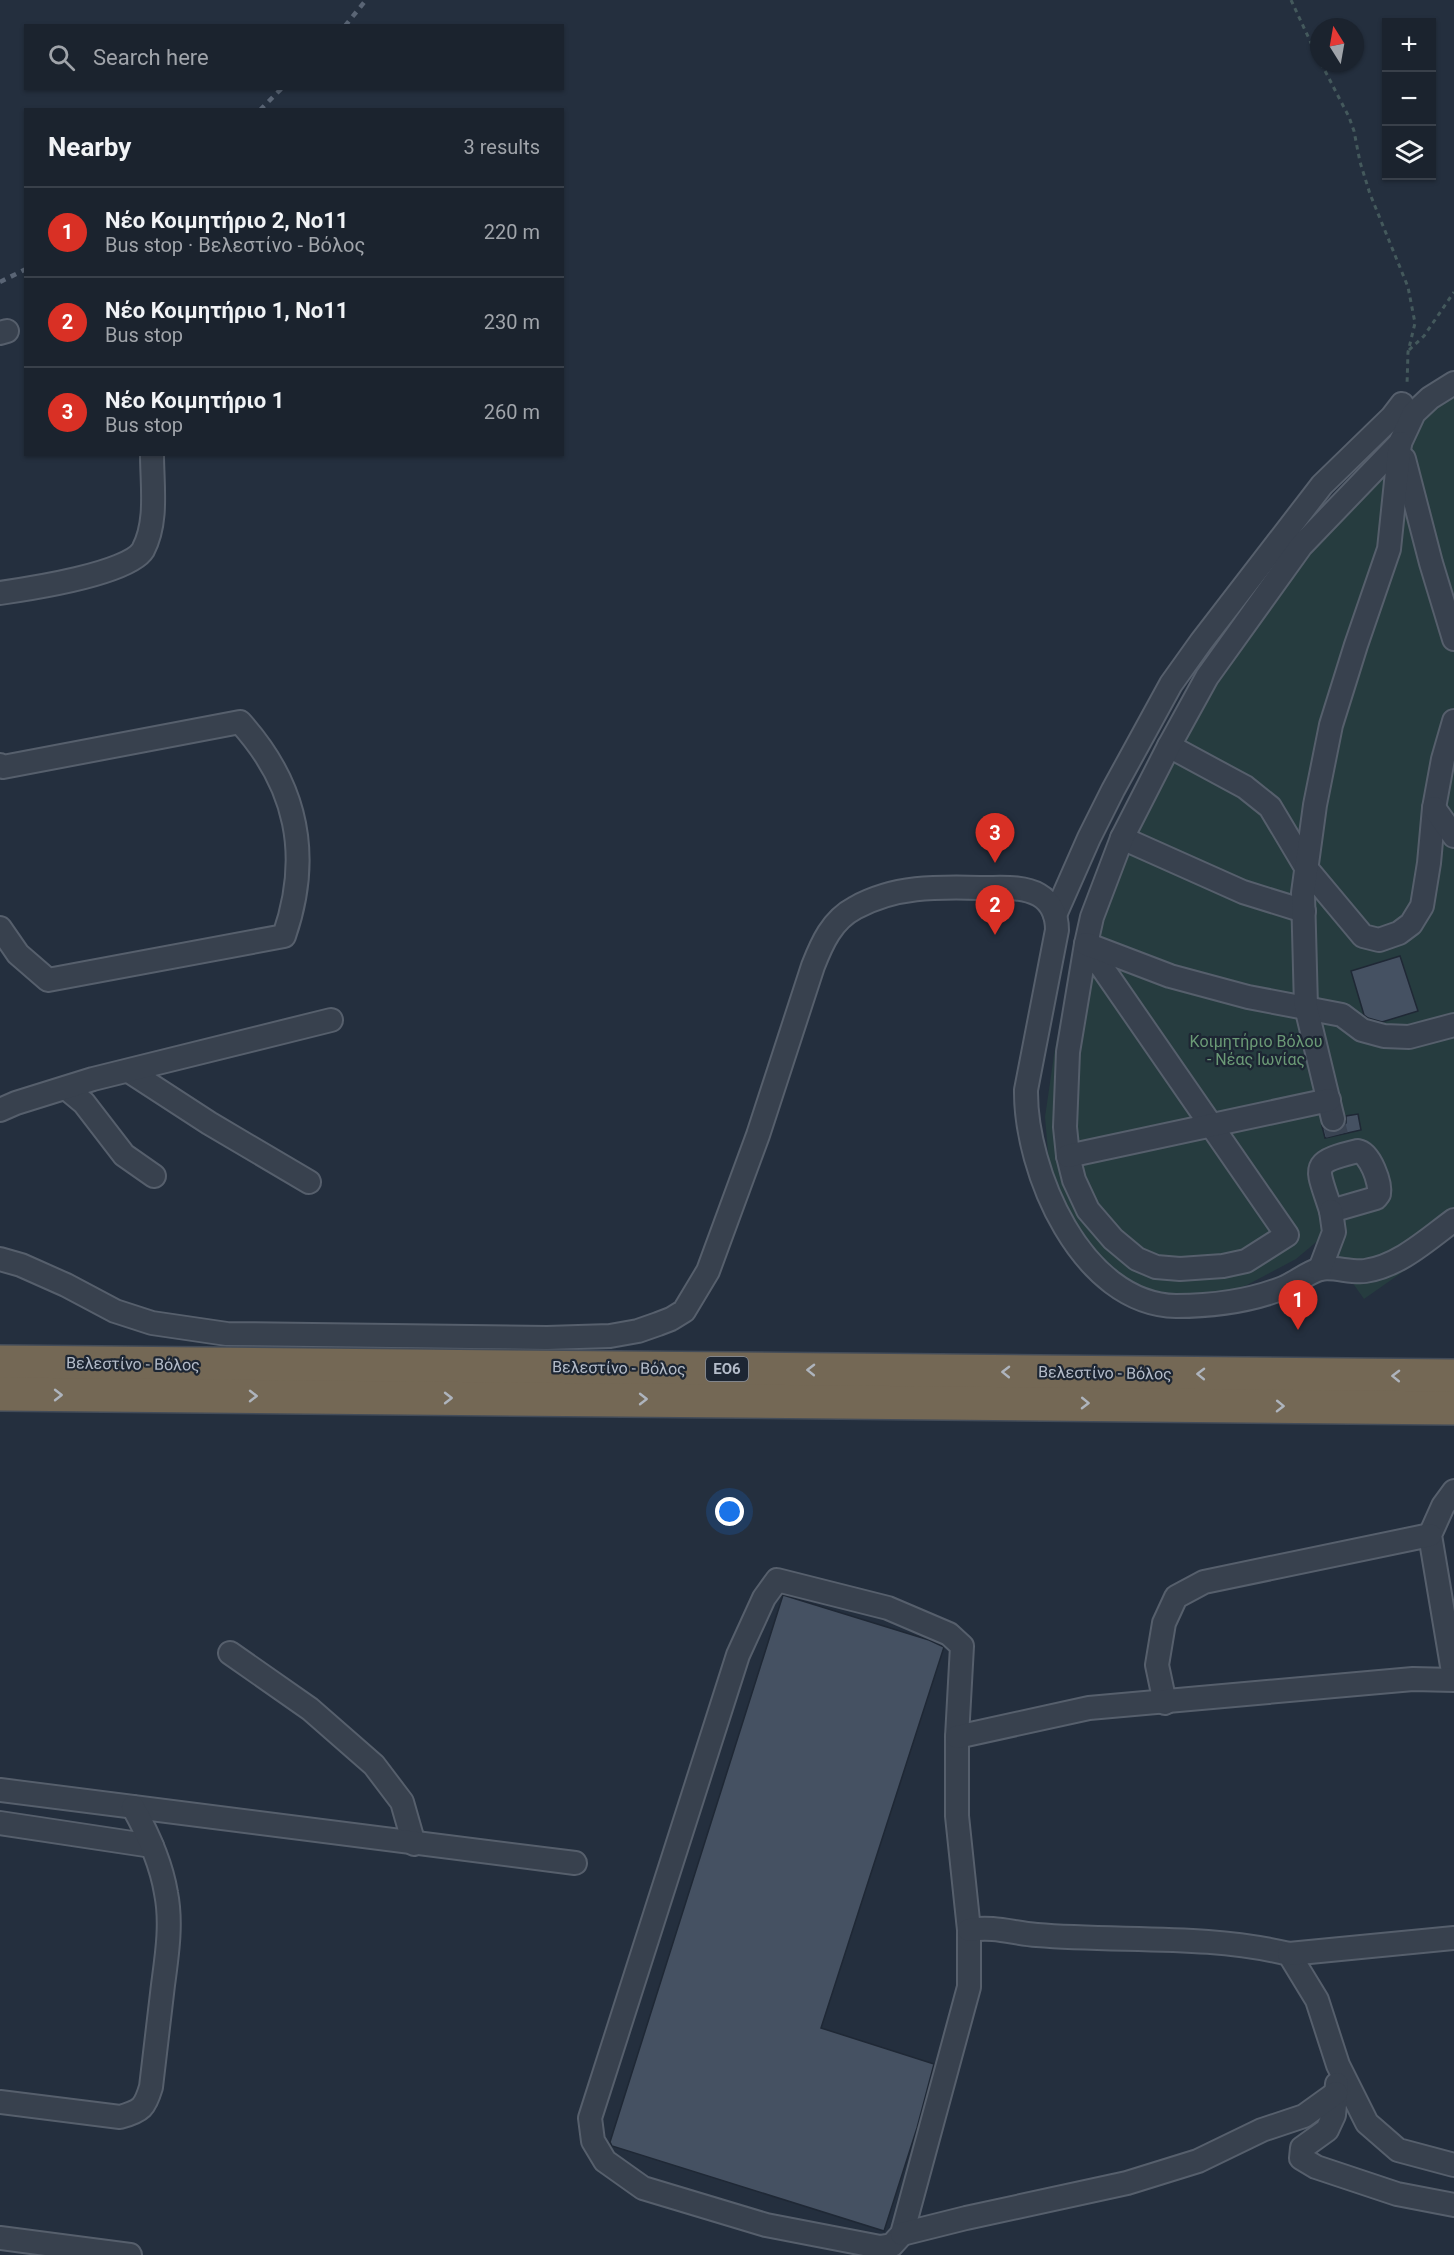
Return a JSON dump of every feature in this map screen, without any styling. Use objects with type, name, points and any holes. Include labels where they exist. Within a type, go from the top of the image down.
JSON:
[{"type":"highway","name":"Βελεστίνο - Βόλος","points":[[0,1362],[1454,1376]]},
{"type":"highway","name":"Βελεστίνο - Βόλος","points":[[0,1394],[1454,1408]]},
{"type":"street","points":[[1086,944],[1287,1235],[1246,1261],[1222,1266],[1168,1268],[1156,1267],[1137,1259],[1113,1239],[1088,1210],[1074,1180],[1068,1156],[1065,1127],[1068,1052],[1086,944],[1092,917],[1122,838],[1207,677],[1300,546],[1400,443],[1414,414],[1430,398],[1454,383]]},
{"type":"street","points":[[1055,915],[1113,790],[1171,684],[1322,484],[1402,404]]},
{"type":"street","points":[[1400,443],[1431,563],[1454,639]]},
{"type":"street","points":[[1320,1269],[1334,1232],[1320,1167],[1327,1160],[1335,1127],[1306,1007],[1303,893],[1315,805],[1331,725],[1389,549],[1400,443]]},
{"type":"street","points":[[0,593],[44,587],[87,576],[120,566],[142,552],[153,507],[152,456]]},
{"type":"street","points":[[1169,746],[1258,796],[1270,807],[1306,869],[1363,936],[1379,940],[1388,939],[1411,924],[1422,906],[1434,808],[1443,759],[1454,721]]},
{"type":"street","points":[[0,928],[18,954],[48,980],[284,936],[294,903],[298,869],[295,824],[281,780],[263,749],[240,722],[1,768]]},
{"type":"street","points":[[1434,808],[1454,836]]},
{"type":"street","points":[[1122,838],[1244,892],[1304,911]]},
{"type":"street","points":[[0,1259],[21,1265],[66,1285],[115,1311],[152,1323],[227,1334],[547,1338],[610,1336],[638,1331],[671,1319],[684,1311],[708,1271],[758,1135],[813,966],[824,939],[838,921],[854,908],[884,895],[916,888],[935,887],[1027,890],[1041,896],[1055,915],[1057,930],[1026,1090],[1026,1111],[1038,1169],[1058,1217],[1086,1257],[1111,1280],[1146,1300],[1174,1306],[1209,1304],[1265,1294],[1320,1269],[1362,1272],[1385,1267],[1409,1253],[1454,1220]]},
{"type":"street","points":[[1086,944],[1170,976],[1248,996],[1341,1015],[1362,1030],[1384,1036],[1409,1037],[1454,1025]]},
{"type":"street","points":[[0,1110],[16,1102],[66,1088],[331,1020]]},
{"type":"street","points":[[129,1071],[209,1123],[309,1182]]},
{"type":"street","points":[[66,1088],[84,1103],[123,1155],[154,1176]]},
{"type":"street","points":[[1068,1156],[1210,1125],[1335,1127],[1358,1151],[1366,1153],[1380,1191],[1376,1198],[1331,1211]]},
{"type":"street","points":[[1165,1703],[1157,1665],[1164,1623],[1176,1597],[1203,1582],[1430,1535],[1450,1506]]},
{"type":"street","points":[[957,1737],[1089,1708],[1413,1680],[1454,1679],[1430,1535]]},
{"type":"street","points":[[777,1580],[888,1608],[949,1634],[962,1646],[957,1737],[957,1816],[969,1930],[969,1988],[902,2234],[892,2245],[880,2247],[766,2225],[643,2188],[605,2161],[593,2141],[590,2118],[738,1655],[764,1598],[777,1580]]},
{"type":"street","points":[[230,1653],[310,1709],[374,1765],[393,1787],[402,1802],[414,1844]]},
{"type":"street","points":[[0,1790],[575,1863]]},
{"type":"street","points":[[0,2102],[120,2117],[134,2113],[145,2105],[152,2075],[169,1918],[164,1885],[152,1846],[133,1807]]},
{"type":"street","points":[[0,1823],[152,1846]]},
{"type":"street","points":[[969,1930],[987,1927],[1036,1935],[1196,1942],[1259,1947],[1289,1954],[1454,1938]]},
{"type":"street","points":[[1289,1954],[1317,2000],[1338,2065],[1367,2123],[1398,2150],[1454,2165]]},
{"type":"street","points":[[1338,2065],[1334,2115],[1327,2130],[1302,2148],[1300,2158],[1316,2167],[1397,2194],[1454,2205]]},
{"type":"street","points":[[902,2234],[1126,2183],[1198,2161],[1262,2130],[1304,2116],[1336,2093]]},
{"type":"street","points":[[0,2238],[130,2255]]},
{"type":"path","points":[[1290,0],[1310,41]]},
{"type":"path","points":[[1326,72],[1351,124],[1370,194],[1408,287],[1415,322],[1408,352],[1406,386],[1402,404]]},
{"type":"path","points":[[1408,352],[1424,336],[1454,292]]},
{"type":"green space","name":"Κοιμητήριο Βόλου - Νέας Ιωνίας","points":[[1454,378],[1454,1236],[1364,1299],[1321,1238],[1296,1259],[1247,1285],[1218,1295],[1186,1297],[1148,1292],[1110,1266],[1081,1235],[1058,1203],[1049,1165],[1045,1117],[1054,1055],[1067,985],[1090,899],[1122,810],[1191,686]]},
{"type":"building","points":[[1400,956],[1418,1011],[1382,1022],[1368,1018],[1364,1015],[1351,971]]},
{"type":"building","points":[[1358,1114],[1361,1130],[1325,1138],[1322,1126],[1329,1132],[1337,1132],[1346,1123],[1346,1116]]},
{"type":"building","points":[[783,1595],[929,1640],[944,1647],[821,2028],[934,2064],[917,2128],[884,2231],[612,2146],[610,2142]]},
{"type":"tunnel","points":[[1333,1119],[1337,1135]]},
{"type":"railway","points":[[347,24],[366,0]]},
{"type":"railway","points":[[262,108],[280,90]]},
{"type":"railway","points":[[0,282],[24,270]]},
{"type":"place","name":"Νέο Κοιμητήριο 1","points":[[995,863]]},
{"type":"place","name":"Νέο Κοιμητήριο 1, Νο11","points":[[995,935]]},
{"type":"place","name":"Νέο Κοιμητήριο 2, Νο11","points":[[1298,1330]]}]
